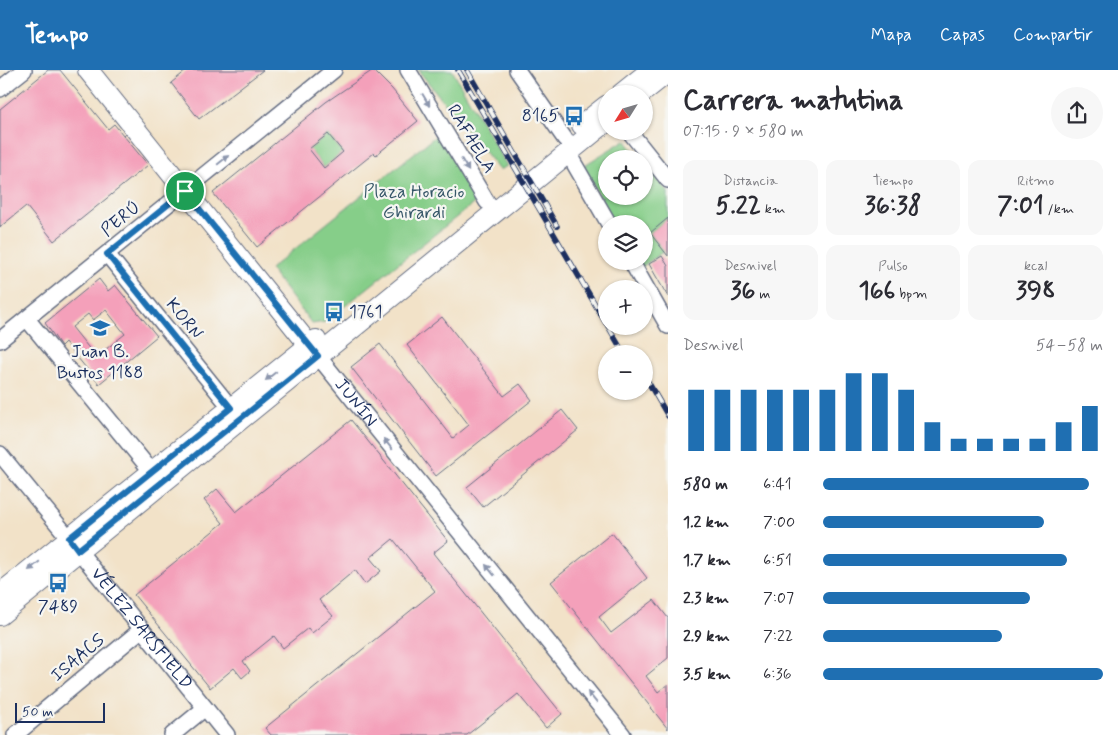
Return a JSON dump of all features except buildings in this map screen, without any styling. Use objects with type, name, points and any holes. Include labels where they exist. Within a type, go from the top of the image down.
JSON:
[{"type":"main road","name":"JUNÍN","points":[[88,70],[313,351]]},
{"type":"main road","points":[[632,85],[650,70]]},
{"type":"main road","points":[[652,85],[668,72]]},
{"type":"main road","points":[[0,594],[74,544],[567,146],[598,114]]},
{"type":"main road","points":[[0,615],[152,472],[231,408],[313,351],[487,202],[567,146],[598,127]]},
{"type":"street","points":[[0,89],[24,70]]},
{"type":"street","name":"PERÚ","points":[[0,340],[334,70]]},
{"type":"street","name":"RAFAELA","points":[[408,70],[487,202]]},
{"type":"street","points":[[517,70],[567,146],[604,215]]},
{"type":"street","points":[[636,140],[668,180]]},
{"type":"street","name":"KORN","points":[[107,254],[231,408]]},
{"type":"street","points":[[636,270],[668,326]]},
{"type":"street","points":[[27,319],[152,472]]},
{"type":"street","name":"JUNÍN","points":[[313,351],[623,735]]},
{"type":"street","name":"VÉLEZ SARSFIELD","points":[[2,458],[74,544],[227,735]]},
{"type":"street","name":"ISAACS","points":[[15,735],[142,629]]},
{"type":"street","points":[[172,735],[205,708]]},
{"type":"green space","points":[[418,70],[452,70],[507,166],[499,170]]},
{"type":"green space","points":[[328,134],[343,152],[324,168],[309,149]]},
{"type":"green space","name":"Plaza Horacio Ghirardi","points":[[438,134],[478,200],[325,322],[312,324],[270,269]]},
{"type":"green space","points":[[625,140],[633,150],[609,150]]},
{"type":"green space","points":[[598,157],[598,194],[583,166]]},
{"type":"green space","points":[[653,174],[668,192],[668,220],[653,231],[653,215],[609,215],[604,205],[653,205]]},
{"type":"green space","points":[[653,237],[664,251],[653,259]]},
{"type":"railway","points":[[458,70],[598,309]]},
{"type":"railway","points":[[467,70],[557,226]]},
{"type":"railway","points":[[613,335],[619,345]]},
{"type":"railway","points":[[653,390],[668,416]]},
{"type":"place","name":"8165","points":[[574,116]]},
{"type":"place","name":"1761","points":[[334,312]]},
{"type":"place","name":"Juan B. Bustos 1188","points":[[100,328]]},
{"type":"place","name":"7489","points":[[58,583]]},
{"type":"route","points":[[185,191],[318,356],[78,550],[69,538],[231,408],[107,254],[185,191]]}]
